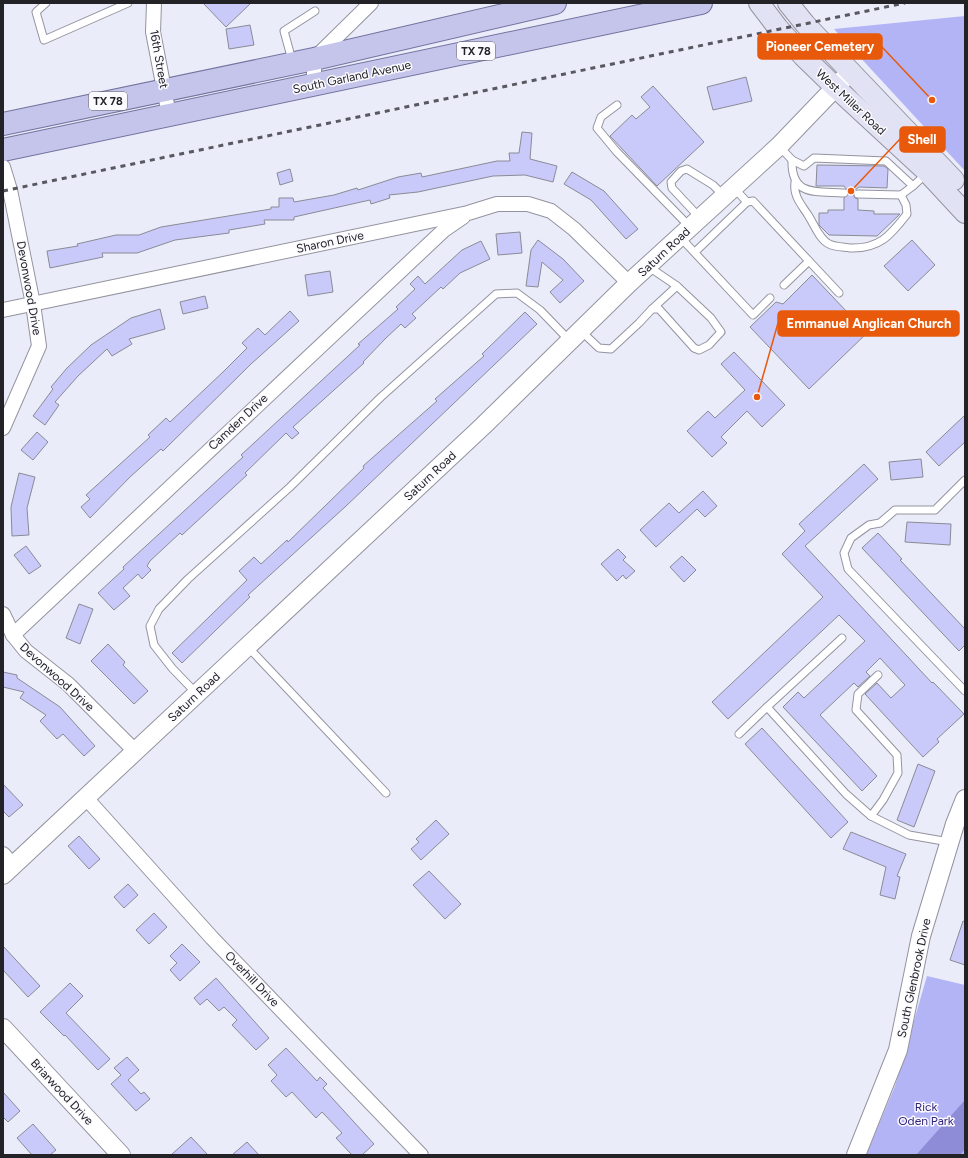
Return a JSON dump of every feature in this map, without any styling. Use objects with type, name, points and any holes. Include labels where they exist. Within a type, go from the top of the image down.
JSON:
[{"type":"main road","name":"TX 78","points":[[3,124],[304,61],[555,3]]},
{"type":"main road","name":"South Garland Avenue","points":[[3,150],[701,3]]},
{"type":"main road","name":"West Miller Road","points":[[759,3],[783,34],[836,88],[927,172],[965,213]]},
{"type":"main road","name":"West Miller Road","points":[[788,3],[805,24],[965,192]]},
{"type":"street","name":"16th Street","points":[[154,3],[153,32],[169,115]]},
{"type":"street","points":[[314,85],[304,61],[371,3]]},
{"type":"street","name":"Saturn Road","points":[[6,865],[86,798],[136,752],[576,336],[629,283],[779,146],[851,71]]},
{"type":"street","name":"Devonwood Drive","points":[[3,166],[10,190],[33,304],[39,346],[3,428]]},
{"type":"street","name":"Sharon Drive","points":[[3,310],[468,213],[497,204],[528,204],[551,211],[574,229],[629,283]]},
{"type":"street","name":"Camden Drive","points":[[13,635],[444,230],[468,213]]},
{"type":"street","name":"Devonwood Drive","points":[[3,614],[13,635],[26,651],[68,684],[136,752]]},
{"type":"street","name":"Overhill Drive","points":[[86,798],[212,938],[421,1155]]},
{"type":"street","name":"South Glenbrook Drive","points":[[856,1155],[898,1050],[921,936],[949,842],[965,799]]},
{"type":"street","name":"Briarwood Drive","points":[[3,1028],[122,1155]]},
{"type":"lane","points":[[46,3],[36,12],[44,40],[128,3]]},
{"type":"lane","points":[[304,61],[284,31],[315,11]]},
{"type":"lane","points":[[617,105],[601,117],[597,128],[690,227]]},
{"type":"lane","points":[[779,146],[792,160],[804,166],[814,158],[886,160],[913,186]]},
{"type":"lane","points":[[792,160],[792,174],[795,182],[794,190],[797,198],[817,232],[829,244],[842,247],[864,248],[876,245],[906,214],[906,205],[901,195]]},
{"type":"lane","points":[[748,202],[713,185],[688,169],[680,171],[671,182],[672,188],[690,227],[695,252],[753,315],[770,298]]},
{"type":"lane","points":[[858,194],[901,195],[913,186],[927,172]]},
{"type":"lane","points":[[795,182],[806,190],[844,193]]},
{"type":"lane","points":[[695,252],[748,202],[753,200],[839,293]]},
{"type":"lane","points":[[784,285],[809,261]]},
{"type":"lane","points":[[648,266],[677,286],[710,318],[721,332],[709,345],[699,350],[694,348],[659,309],[652,309]]},
{"type":"lane","points":[[197,694],[172,668],[154,645],[150,626],[159,609],[188,579],[290,487],[382,398],[496,294],[517,293],[576,336],[599,348],[611,349],[677,286]]},
{"type":"lane","points":[[965,480],[935,510],[895,510],[880,523],[869,525],[851,538],[844,553],[848,569],[965,691]]},
{"type":"lane","points":[[739,734],[842,638]]},
{"type":"lane","points":[[248,646],[386,793]]},
{"type":"lane","points":[[871,816],[883,800],[898,773],[897,755],[856,710],[858,694],[878,675]]},
{"type":"lane","points":[[767,707],[846,794],[871,816],[909,835],[949,842]]},
{"type":"green space","points":[[965,16],[965,171],[834,29]]},
{"type":"green space","name":"Rick Oden Park","points":[[927,976],[965,985],[965,1155],[866,1155],[895,1086]]},
{"type":"shaded area","points":[[965,1100],[965,1149],[960,1155],[916,1155]]},
{"type":"building","points":[[203,3],[251,3],[226,27]]},
{"type":"building","points":[[250,25],[254,45],[229,49],[226,29]]},
{"type":"building","points":[[746,77],[752,101],[713,110],[707,87]]},
{"type":"building","points":[[653,86],[704,142],[657,186],[610,136],[632,115],[636,119],[650,107],[641,97]]},
{"type":"building","points":[[522,132],[532,133],[530,159],[557,166],[553,182],[525,175],[493,176],[418,192],[389,195],[390,198],[371,204],[370,200],[294,217],[294,220],[264,220],[265,224],[229,230],[229,233],[175,240],[137,253],[102,253],[103,257],[50,268],[47,251],[78,246],[77,244],[116,235],[139,235],[161,227],[271,209],[271,207],[279,207],[279,198],[293,198],[294,202],[334,195],[357,188],[358,190],[398,177],[421,173],[422,177],[497,161],[510,161],[509,153],[519,153]]},
{"type":"building","points":[[817,165],[884,166],[888,169],[887,188],[859,187],[855,190],[853,194],[855,198],[858,199],[858,210],[874,211],[874,214],[900,214],[877,236],[829,235],[819,225],[819,213],[828,213],[828,210],[844,210],[844,198],[849,193],[844,186],[816,186]]},
{"type":"building","points":[[290,169],[293,181],[280,185],[277,173]]},
{"type":"building","points":[[572,172],[604,191],[638,229],[626,239],[591,200],[564,184]]},
{"type":"building","points":[[520,232],[522,253],[498,255],[496,234]]},
{"type":"building","points":[[538,240],[563,259],[584,281],[560,303],[550,292],[563,280],[542,262],[538,287],[526,286],[531,250]]},
{"type":"building","points":[[912,240],[935,265],[908,291],[884,266]]},
{"type":"building","points":[[481,241],[490,259],[460,273],[443,289],[441,287],[412,314],[416,318],[405,328],[401,324],[386,338],[363,362],[364,363],[293,427],[299,433],[292,439],[286,433],[245,473],[247,475],[182,535],[180,533],[150,561],[147,566],[151,570],[142,579],[138,574],[123,588],[130,596],[114,610],[98,593],[124,569],[123,567],[243,457],[241,455],[360,345],[358,344],[398,309],[396,307],[415,289],[410,284],[418,276],[425,284],[462,250]]},
{"type":"building","points":[[330,271],[333,292],[308,296],[305,275]]},
{"type":"building","points":[[812,275],[867,333],[809,389],[750,327],[776,302],[783,304]]},
{"type":"building","points":[[205,296],[208,308],[183,314],[180,302]]},
{"type":"building","points":[[160,309],[165,329],[129,339],[132,344],[112,356],[107,349],[78,376],[55,402],[59,405],[45,425],[33,416],[53,389],[51,387],[67,368],[91,345],[131,318]]},
{"type":"building","points":[[290,311],[299,321],[251,364],[163,451],[161,449],[130,477],[90,518],[81,507],[90,499],[86,495],[150,437],[148,435],[166,418],[170,422],[223,372],[247,348],[242,343],[258,328],[265,335]]},
{"type":"building","points":[[525,312],[537,324],[345,507],[248,595],[250,597],[182,663],[172,653],[247,580],[239,571],[254,557],[261,564],[287,540],[288,542],[364,468],[363,466],[437,401],[435,399],[484,356],[482,354]]},
{"type":"building","points":[[734,352],[785,405],[762,427],[747,411],[721,437],[727,443],[712,457],[687,431],[708,411],[715,418],[745,390],[721,364]]},
{"type":"building","points":[[965,415],[965,442],[939,466],[926,452]]},
{"type":"building","points":[[37,432],[48,442],[33,460],[21,450]]},
{"type":"building","points":[[921,459],[923,477],[891,480],[889,462]]},
{"type":"building","points":[[864,464],[878,479],[805,546],[932,683],[933,682],[964,714],[937,739],[939,742],[923,757],[865,694],[877,683],[891,698],[905,685],[880,658],[866,672],[870,676],[858,687],[854,683],[820,715],[877,776],[862,791],[783,707],[798,692],[804,698],[865,641],[839,615],[728,719],[712,702],[823,597],[782,554],[805,531],[799,524]]},
{"type":"building","points":[[19,473],[35,477],[27,508],[29,535],[12,536],[11,507]]},
{"type":"building","points":[[703,491],[717,506],[705,517],[697,509],[656,547],[640,530],[669,503],[679,513]]},
{"type":"building","points":[[907,522],[951,524],[950,545],[905,542]]},
{"type":"building","points":[[878,533],[902,559],[900,560],[965,629],[965,645],[959,651],[862,548]]},
{"type":"building","points":[[26,546],[41,566],[29,574],[14,555]]},
{"type":"building","points":[[618,549],[626,557],[623,560],[635,571],[626,579],[623,575],[617,581],[601,564]]},
{"type":"building","points":[[682,556],[696,570],[684,582],[670,567]]},
{"type":"building","points":[[79,604],[93,609],[80,644],[66,638]]},
{"type":"building","points":[[108,644],[125,662],[123,665],[148,691],[134,704],[91,661]]},
{"type":"building","points":[[3,672],[17,675],[17,678],[60,707],[95,746],[84,756],[63,734],[57,739],[40,721],[46,715],[20,698],[24,692],[3,687]]},
{"type":"building","points":[[762,728],[848,822],[831,838],[745,744]]},
{"type":"building","points":[[918,764],[935,771],[914,827],[897,820]]},
{"type":"building","points":[[3,784],[23,805],[9,817],[3,811]]},
{"type":"building","points":[[436,820],[449,834],[421,860],[411,849],[419,842],[416,839]]},
{"type":"building","points":[[851,832],[906,854],[897,876],[900,877],[895,899],[880,895],[886,867],[843,849]]},
{"type":"building","points":[[79,836],[100,859],[89,869],[68,846]]},
{"type":"building","points":[[429,871],[461,904],[445,919],[413,885]]},
{"type":"building","points":[[128,884],[138,895],[124,908],[114,897]]},
{"type":"building","points":[[154,913],[167,927],[149,944],[136,930]]},
{"type":"building","points":[[963,921],[965,922],[965,965],[950,960]]},
{"type":"building","points":[[182,944],[200,962],[180,981],[170,970],[177,963],[170,956]]},
{"type":"building","points":[[3,946],[40,986],[28,997],[3,970]]},
{"type":"building","points":[[216,978],[269,1038],[256,1050],[232,1025],[237,1020],[224,1007],[219,1011],[207,999],[200,1005],[194,998]]},
{"type":"building","points":[[70,983],[83,996],[66,1013],[110,1059],[98,1070],[65,1035],[64,1036],[40,1012]]},
{"type":"building","points":[[286,1048],[317,1081],[320,1077],[327,1084],[323,1088],[374,1144],[362,1155],[352,1155],[336,1138],[342,1133],[322,1112],[316,1118],[292,1092],[286,1097],[271,1081],[277,1075],[268,1065]]},
{"type":"building","points":[[127,1057],[139,1070],[128,1080],[141,1094],[144,1092],[150,1099],[136,1111],[111,1084],[121,1075],[114,1068]]},
{"type":"building","points":[[3,1092],[20,1111],[8,1122],[3,1117]]},
{"type":"building","points":[[33,1124],[56,1150],[50,1155],[32,1155],[17,1138]]},
{"type":"building","points":[[191,1137],[208,1155],[171,1155]]},
{"type":"building","points":[[247,1142],[259,1155],[232,1155]]},
{"type":"railway","points":[[3,191],[905,3]]},
{"type":"place","name":"Pioneer Cemetery","points":[[932,100]]},
{"type":"place","name":"Shell","points":[[851,191]]},
{"type":"place","name":"Emmanuel Anglican Church","points":[[757,397]]}]
